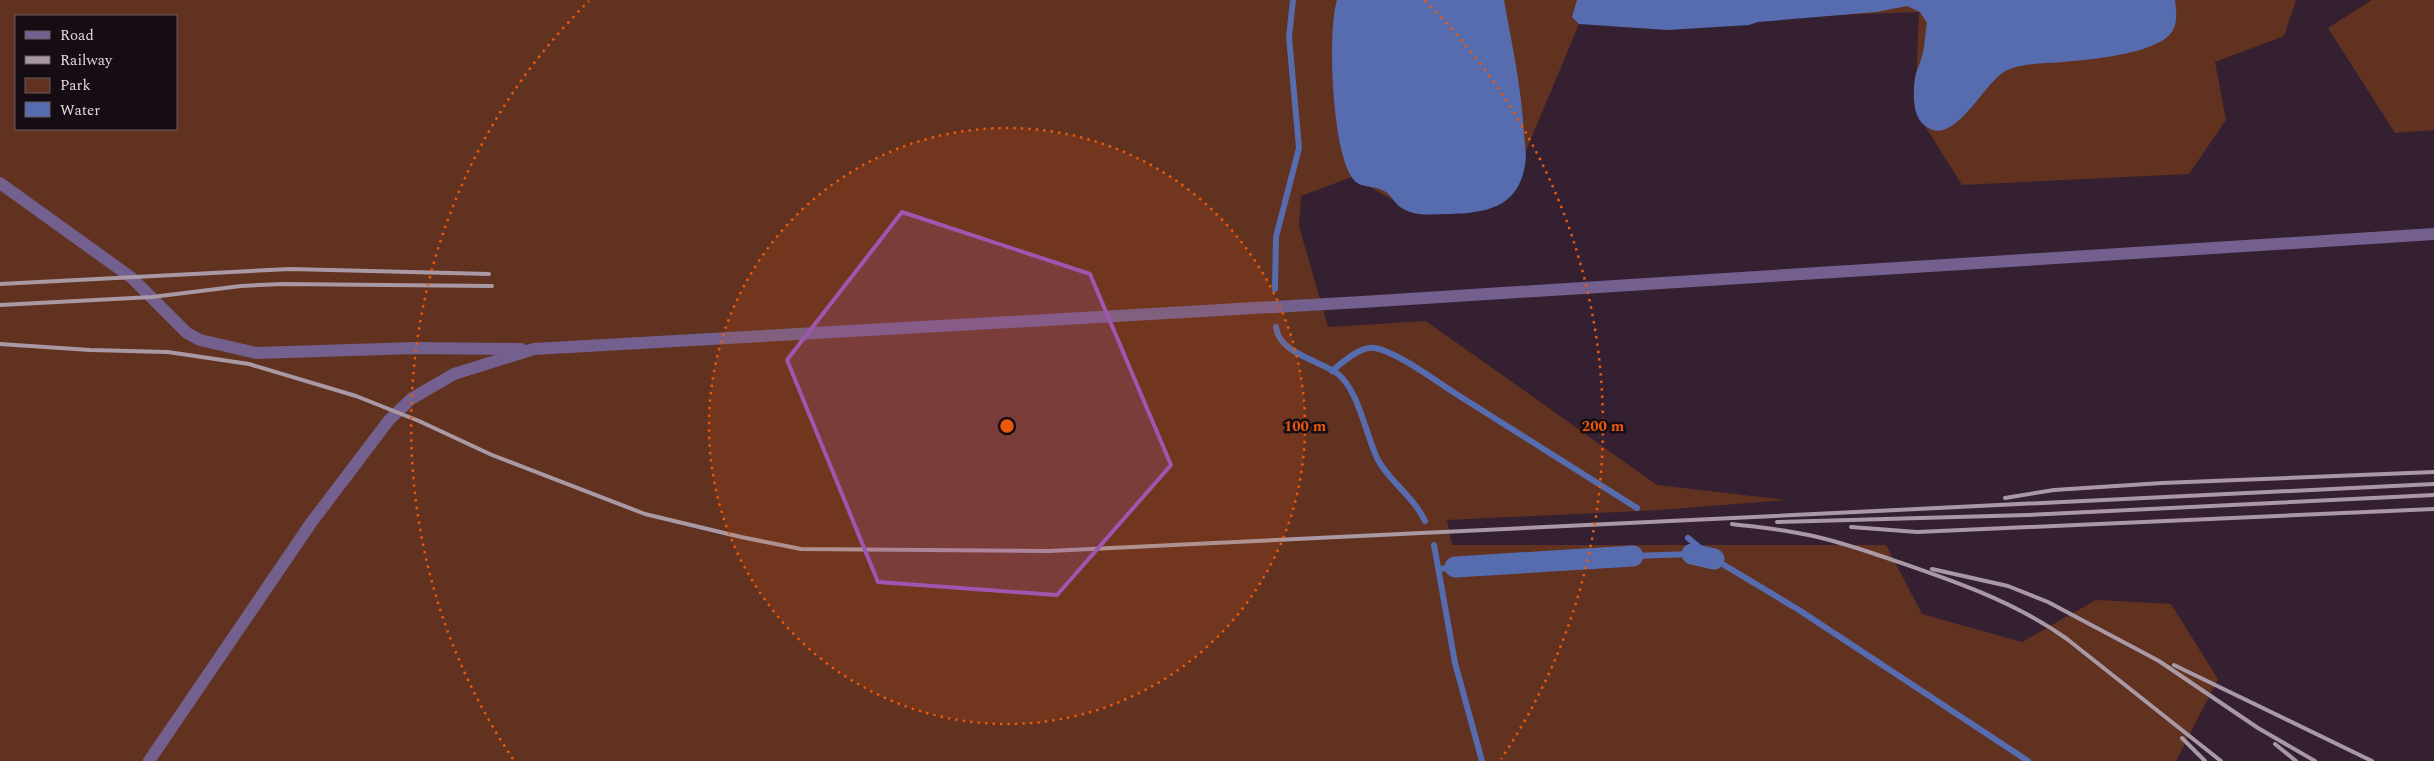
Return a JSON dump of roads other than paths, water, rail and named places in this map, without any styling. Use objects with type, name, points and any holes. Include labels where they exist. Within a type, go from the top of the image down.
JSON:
[{"type":"lane","points":[[0,183],[132,278],[187,333],[200,340],[256,353],[416,348],[534,349],[1362,302],[2434,234]]},
{"type":"lane","points":[[149,761],[311,523],[389,420],[411,399],[454,374],[534,349]]},
{"type":"water","points":[[1337,0],[1504,0],[1519,84],[1526,154],[1521,180],[1507,200],[1486,210],[1474,212],[1419,214],[1404,210],[1384,191],[1364,186],[1353,179],[1346,165],[1340,145],[1333,92],[1332,38]]},
{"type":"water","points":[[1577,0],[2175,0],[2176,22],[2173,30],[2164,39],[2149,47],[2130,53],[2087,60],[2029,64],[2007,70],[1995,79],[1967,113],[1956,123],[1946,129],[1935,130],[1920,121],[1914,103],[1915,78],[1923,52],[1927,23],[1920,12],[1907,6],[1876,12],[1758,22],[1749,25],[1667,30],[1579,24],[1572,17]]},
{"type":"waterway","points":[[1275,289],[1276,237],[1299,148],[1289,37],[1293,0]]},
{"type":"waterway","points":[[1276,327],[1284,344],[1301,355],[1330,369],[1345,382],[1357,402],[1378,460],[1414,504],[1425,521]]},
{"type":"waterway","points":[[1332,371],[1352,355],[1364,349],[1375,348],[1385,351],[1419,369],[1637,508]]},
{"type":"waterway","points":[[1688,538],[1714,559],[1799,610],[2028,761]]},
{"type":"waterway","points":[[1434,545],[1455,663],[1482,761]]},
{"type":"waterway","points":[[1633,556],[1692,554]]},
{"type":"waterway","points":[[1692,554],[1714,559]]},
{"type":"waterway","points":[[1455,567],[1633,556]]},
{"type":"waterway","points":[[1439,569],[1455,567]]},
{"type":"railway","points":[[0,284],[290,269],[489,274]]},
{"type":"railway","points":[[0,305],[152,297],[241,286],[282,284],[492,286]]},
{"type":"railway","points":[[0,344],[90,350],[168,352],[249,364],[356,396],[419,421],[492,455],[645,514],[801,549],[1049,551],[2434,484]]},
{"type":"railway","points":[[2005,498],[2054,490],[2162,483],[2434,472]]},
{"type":"railway","points":[[1777,522],[2028,515],[2434,495]]},
{"type":"railway","points":[[1851,527],[1917,532],[2434,509]]},
{"type":"railway","points":[[1732,524],[1786,531],[1835,541],[1934,574],[2003,602],[2047,625],[2067,639],[2221,761]]},
{"type":"railway","points":[[1932,569],[2008,586],[2048,602],[2159,661],[2258,728],[2315,761]]},
{"type":"railway","points":[[2174,665],[2372,761]]},
{"type":"railway","points":[[2182,738],[2205,761]]},
{"type":"railway","points":[[2275,744],[2296,761]]}]
